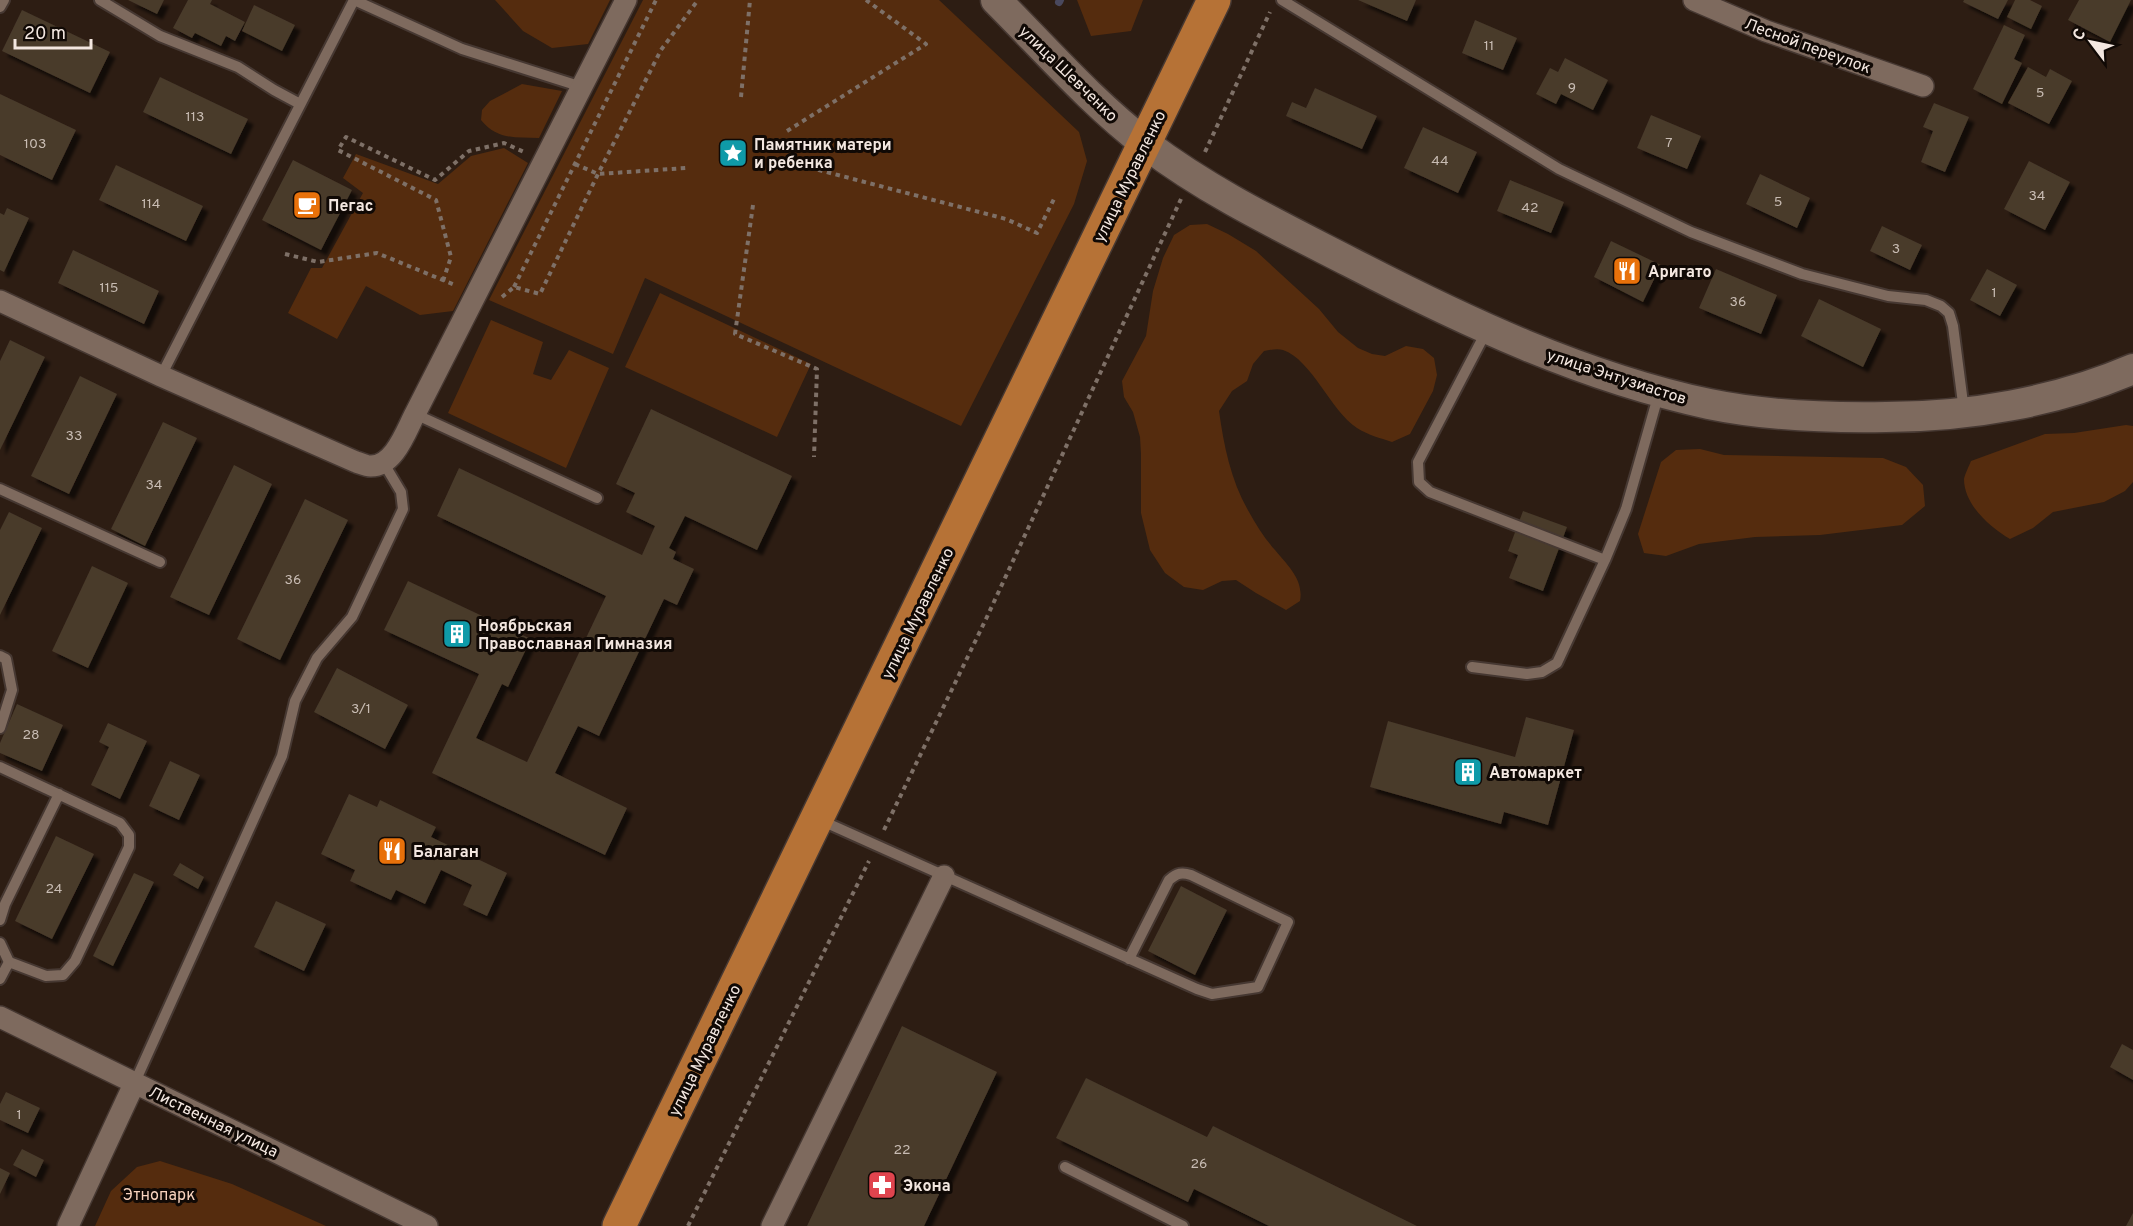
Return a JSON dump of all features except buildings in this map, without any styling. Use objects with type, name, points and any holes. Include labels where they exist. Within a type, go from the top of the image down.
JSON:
[{"type":"main road","name":"улица Муравленко","points":[[619,1226],[1214,0]]},
{"type":"street","points":[[0,301],[161,376],[356,462],[371,466],[383,462],[394,453],[415,414],[626,0]]},
{"type":"street","name":"улица Шевченко","points":[[996,0],[1089,94],[1145,143]]},
{"type":"street","name":"Лесной переулок","points":[[1694,0],[1766,31],[1923,86]]},
{"type":"street","name":"улица Энтузиастов","points":[[1145,143],[1192,177],[1375,275],[1488,329],[1570,363],[1660,392],[1720,406],[1805,416],[1913,417],[1965,413],[2066,393],[2108,380],[2133,369]]},
{"type":"street","points":[[772,1226],[944,876]]},
{"type":"street","name":"Лиственная улица","points":[[0,1017],[426,1226]]},
{"type":"street","points":[[68,1226],[135,1082]]},
{"type":"lane","points":[[0,7],[4,0]]},
{"type":"lane","points":[[100,0],[160,36],[238,67],[273,90],[300,104]]},
{"type":"lane","points":[[161,376],[354,0],[462,50],[582,87]]},
{"type":"lane","points":[[1282,0],[1559,169],[1691,232],[1802,274],[1888,296],[1926,300],[1941,306],[1949,313],[1953,326],[1965,413]]},
{"type":"lane","points":[[1488,329],[1418,462],[1419,482],[1430,492],[1605,560]]},
{"type":"lane","points":[[1472,668],[1527,674],[1542,672],[1557,663],[1626,509],[1660,392]]},
{"type":"lane","points":[[415,414],[597,498]]},
{"type":"lane","points":[[135,1082],[282,756],[295,701],[317,658],[352,617],[403,509],[401,492],[383,462]]},
{"type":"lane","points":[[0,489],[160,562]]},
{"type":"lane","points":[[0,656],[6,659],[12,690],[0,728]]},
{"type":"lane","points":[[0,767],[120,823],[129,835],[129,848],[75,960],[63,975],[46,976],[9,962],[0,943]]},
{"type":"lane","points":[[0,920],[5,904],[59,794]]},
{"type":"lane","points":[[817,819],[1129,959],[1212,994],[1258,987],[1288,922],[1191,876],[1183,873],[1176,874],[1169,880],[1129,959]]},
{"type":"lane","points":[[0,979],[9,962]]},
{"type":"lane","points":[[1065,1167],[1183,1226]]},
{"type":"path","points":[[285,254],[318,262],[377,253],[495,303],[514,286],[656,0]]},
{"type":"path","points":[[514,286],[540,294],[661,50],[698,0]]},
{"type":"path","points":[[741,97],[750,0]]},
{"type":"path","points":[[787,131],[926,44],[866,0]]},
{"type":"path","points":[[688,1226],[986,619],[1170,220],[1212,138],[1271,11]]},
{"type":"path","points":[[443,280],[451,257],[436,200],[338,150],[346,137],[435,180],[469,151],[504,143],[533,156]]},
{"type":"path","points":[[792,163],[1005,219],[1037,233],[1054,199]]},
{"type":"path","points":[[575,164],[598,174],[686,168]]},
{"type":"path","points":[[753,205],[735,334],[817,369],[814,457]]},
{"type":"green space","points":[[495,0],[610,0],[588,44],[552,48],[523,31]]},
{"type":"green space","points":[[643,0],[939,0],[1079,132],[1087,161],[1074,204],[961,426],[645,278],[613,354],[489,300]]},
{"type":"green space","points":[[1077,0],[1143,0],[1131,31],[1091,36]]},
{"type":"green space","points":[[522,84],[562,91],[539,138],[500,134],[481,120],[482,110],[490,101]]},
{"type":"green space","points":[[504,148],[528,163],[453,311],[420,315],[366,286],[337,339],[288,313],[311,268],[322,268],[363,193],[343,178],[356,154],[438,184],[471,156]]},
{"type":"green space","points":[[1207,224],[1256,251],[1319,309],[1338,332],[1358,348],[1385,356],[1406,346],[1423,349],[1434,358],[1437,375],[1433,391],[1410,434],[1392,442],[1357,428],[1347,420],[1303,364],[1293,355],[1281,349],[1264,351],[1253,364],[1247,381],[1232,391],[1219,411],[1223,438],[1237,488],[1261,532],[1297,579],[1301,593],[1300,601],[1286,610],[1236,580],[1222,581],[1203,590],[1184,587],[1165,573],[1150,550],[1141,513],[1140,437],[1133,412],[1124,397],[1122,381],[1146,336],[1153,291],[1163,258],[1174,235],[1190,225]]},
{"type":"green space","points":[[660,293],[811,364],[777,437],[625,367]]},
{"type":"green space","points":[[491,320],[543,342],[533,374],[551,380],[569,350],[609,368],[566,468],[448,413]]},
{"type":"green space","points":[[2126,425],[2133,426],[2133,482],[2125,491],[2104,502],[2053,512],[2033,528],[2010,539],[1987,522],[1968,498],[1964,479],[1971,461],[2045,434],[2074,433]]},
{"type":"green space","points":[[1700,449],[1724,455],[1883,458],[1906,467],[1923,485],[1925,506],[1902,525],[1820,535],[1755,537],[1699,544],[1666,556],[1644,553],[1638,534],[1661,462],[1676,450]]},
{"type":"green space","name":"Этнопарк","points":[[160,1161],[232,1184],[326,1226],[95,1226],[111,1191],[137,1167]]},
{"type":"place","name":"Памятник матери и ребенка","points":[[733,153]]},
{"type":"place","name":"Пегас","points":[[307,205]]},
{"type":"place","name":"Аригато","points":[[1627,271]]},
{"type":"place","name":"Ноябрьская Православная Гимназия","points":[[457,634]]},
{"type":"place","name":"Автомаркет","points":[[1468,772]]},
{"type":"place","name":"Балаган","points":[[392,851]]},
{"type":"place","name":"Экона","points":[[882,1185]]}]
